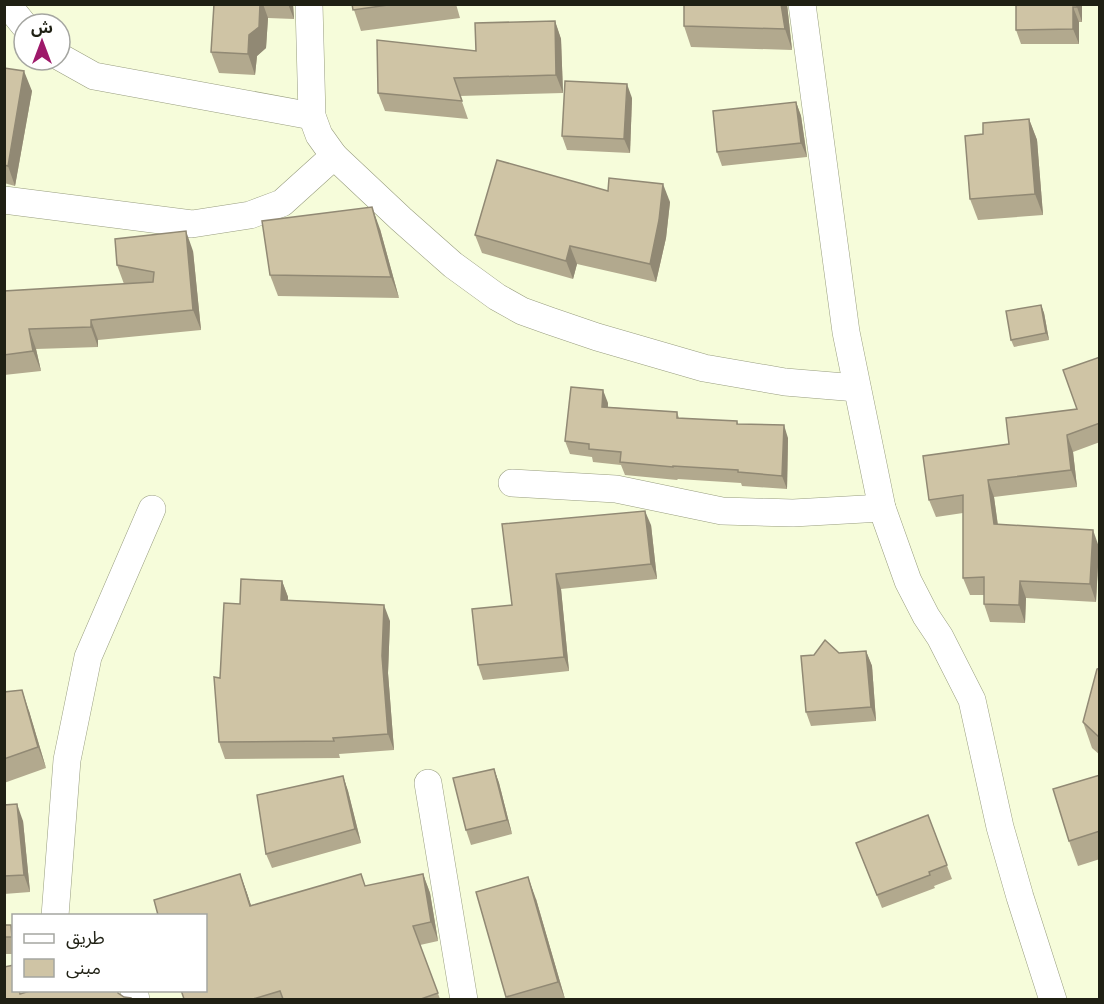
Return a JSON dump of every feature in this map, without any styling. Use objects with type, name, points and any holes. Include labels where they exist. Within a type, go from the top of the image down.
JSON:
[{"type":"street","points":[[309,4],[312,116],[319,135],[334,156],[453,265],[497,297],[522,311],[597,337],[704,368],[785,382],[857,388]]},
{"type":"street","points":[[802,4],[846,332],[882,508],[908,580],[972,700],[1003,837],[1053,999]]},
{"type":"street","points":[[72,64],[94,76],[312,116]]},
{"type":"street","points":[[4,200],[192,224],[250,215],[282,203],[334,156]]},
{"type":"street","points":[[512,483],[616,489],[722,511],[793,513],[882,508]]},
{"type":"street","points":[[56,914],[67,760],[88,657],[152,509]]},
{"type":"street","points":[[428,783],[464,999]]},
{"type":"building","points":[[214,4],[260,4],[259,27],[249,35],[248,54],[211,52]]},
{"type":"building","points":[[352,4],[395,4],[353,10]]},
{"type":"building","points":[[684,4],[781,4],[785,29],[684,26]]},
{"type":"building","points":[[1016,4],[1077,4],[1077,7],[1073,7],[1073,29],[1016,30]]},
{"type":"building","points":[[555,21],[556,75],[454,78],[462,101],[378,93],[377,40],[476,51],[475,23]]},
{"type":"building","points":[[4,68],[12,69],[12,72],[24,72],[8,166],[4,165]]},
{"type":"building","points":[[565,81],[627,84],[624,139],[562,136]]},
{"type":"building","points":[[796,102],[801,143],[717,152],[713,111]]},
{"type":"building","points":[[1029,119],[1035,194],[970,199],[965,136],[983,134],[983,123]]},
{"type":"building","points":[[497,160],[608,191],[609,178],[663,184],[659,220],[650,264],[570,246],[566,261],[475,235]]},
{"type":"building","points":[[372,207],[391,277],[270,275],[262,221]]},
{"type":"building","points":[[186,231],[193,310],[91,320],[91,327],[29,329],[33,351],[4,355],[4,291],[153,282],[154,272],[117,265],[115,239]]},
{"type":"building","points":[[1041,305],[1046,333],[1011,340],[1006,311]]},
{"type":"building","points":[[1100,357],[1100,423],[1067,435],[1071,470],[988,480],[994,524],[1093,530],[1090,584],[1020,581],[1019,605],[984,604],[984,577],[963,578],[963,495],[929,500],[923,456],[1009,444],[1006,418],[1077,409],[1063,370]]},
{"type":"building","points":[[571,387],[603,390],[602,407],[677,412],[677,418],[737,421],[737,424],[784,425],[782,476],[738,472],[738,470],[620,462],[621,452],[589,449],[589,444],[565,441]]},
{"type":"building","points":[[645,511],[651,564],[556,574],[564,657],[478,665],[472,609],[512,605],[502,524]]},
{"type":"building","points":[[241,579],[282,581],[281,600],[384,605],[382,656],[388,734],[333,738],[334,741],[219,742],[214,677],[220,678],[224,603],[240,604]]},
{"type":"building","points":[[825,640],[839,653],[866,651],[871,707],[806,712],[801,656],[814,655]]},
{"type":"building","points":[[1100,668],[1100,738],[1083,722],[1097,669]]},
{"type":"building","points":[[22,690],[38,747],[4,759],[4,692]]},
{"type":"building","points":[[494,769],[507,820],[466,830],[453,778]]},
{"type":"building","points":[[1100,775],[1100,831],[1069,841],[1053,789]]},
{"type":"building","points":[[343,776],[355,829],[266,854],[257,795]]},
{"type":"building","points":[[17,804],[24,875],[4,876],[4,805]]},
{"type":"building","points":[[928,815],[947,865],[929,872],[930,875],[877,895],[856,843]]},
{"type":"building","points":[[240,874],[250,906],[361,874],[365,886],[423,874],[431,922],[413,926],[438,993],[421,999],[283,999],[280,991],[253,999],[184,999],[182,992],[207,992],[207,914],[158,914],[154,900]]},
{"type":"building","points":[[528,877],[558,982],[506,997],[476,892]]},
{"type":"building","points":[[4,925],[11,925],[12,937],[4,937]]},
{"type":"building","points":[[12,965],[12,992],[20,992],[20,994],[26,992],[118,992],[131,999],[4,999],[4,967]]}]
